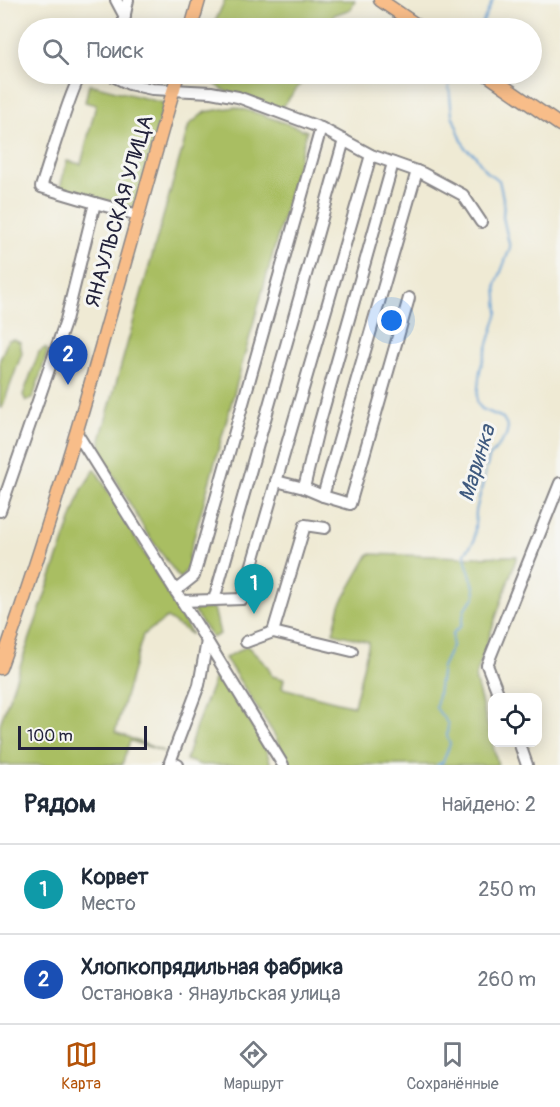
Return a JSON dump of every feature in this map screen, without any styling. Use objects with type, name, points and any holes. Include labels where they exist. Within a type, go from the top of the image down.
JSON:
[{"type":"main road","points":[[194,18],[199,0]]},
{"type":"main road","points":[[380,0],[406,18]]},
{"type":"main road","name":"ЯНАУЛЬСКАЯ УЛИЦА","points":[[0,668],[26,595],[76,432],[175,84]]},
{"type":"main road","points":[[501,84],[560,125]]},
{"type":"street","points":[[116,0],[125,16]]},
{"type":"street","points":[[125,16],[128,0]]},
{"type":"street","points":[[76,84],[41,187],[138,214]]},
{"type":"street","points":[[129,84],[152,89],[211,92],[238,97],[321,128],[371,155],[417,171],[463,195],[481,222]]},
{"type":"street","points":[[175,591],[194,576],[321,128]]},
{"type":"street","points":[[214,600],[344,140]]},
{"type":"street","points":[[182,601],[242,599],[371,155]]},
{"type":"street","points":[[304,488],[319,425],[393,163]]},
{"type":"street","points":[[323,496],[417,171]]},
{"type":"street","points":[[0,511],[66,320],[94,203]]},
{"type":"street","points":[[276,481],[350,504],[409,298]]},
{"type":"street","points":[[76,432],[281,763]]},
{"type":"street","points":[[498,693],[487,665],[560,483]]},
{"type":"street","points":[[273,632],[305,525],[325,528]]},
{"type":"street","points":[[246,642],[273,632],[352,651]]},
{"type":"street","points":[[172,764],[199,685],[207,641]]},
{"type":"street","points":[[521,747],[526,765]]},
{"type":"green space","points":[[225,0],[355,0],[351,9],[332,18],[217,18]]},
{"type":"green space","points":[[89,84],[164,103],[136,208],[60,188],[67,161],[81,164],[96,105],[85,102]]},
{"type":"green space","points":[[216,84],[300,84],[280,110],[250,101]]},
{"type":"green space","points":[[235,107],[307,131],[188,559],[192,561],[180,579],[146,532],[101,453],[100,440],[189,125],[205,112]]},
{"type":"green space","points":[[14,339],[20,342],[22,353],[2,408],[0,408],[0,360],[8,340]]},
{"type":"green space","points":[[45,348],[48,351],[33,398],[26,401],[23,395],[39,352]]},
{"type":"green space","points":[[95,469],[192,635],[167,618],[143,635],[115,732],[165,752],[130,741],[122,765],[0,765],[0,724],[82,489]]},
{"type":"green space","points":[[369,554],[517,556],[475,678],[488,727],[488,747],[493,747],[498,765],[289,765],[274,734],[225,658],[247,646],[268,667],[272,676],[284,679],[282,688],[354,706],[369,642],[333,633],[340,605]]},
{"type":"green space","points":[[214,608],[220,634],[212,638],[193,610]]},
{"type":"green space","points":[[218,670],[266,749],[271,765],[201,765],[186,760],[196,726]]},
{"type":"waterway","name":"Маринка","points":[[485,18],[493,0]]},
{"type":"waterway","name":"Маринка","points":[[437,765],[443,762],[450,744],[447,736],[448,724],[436,708],[442,667],[452,646],[453,633],[461,626],[465,608],[475,597],[465,553],[474,541],[476,511],[489,458],[506,436],[508,427],[503,418],[482,409],[477,403],[480,370],[498,312],[496,285],[510,248],[503,217],[504,203],[499,180],[486,172],[475,155],[465,148],[452,115],[449,84]]},
{"type":"place","name":"Хлопкопрядильная фабрика","points":[[68,385]]},
{"type":"place","name":"Корвет","points":[[254,614]]}]
